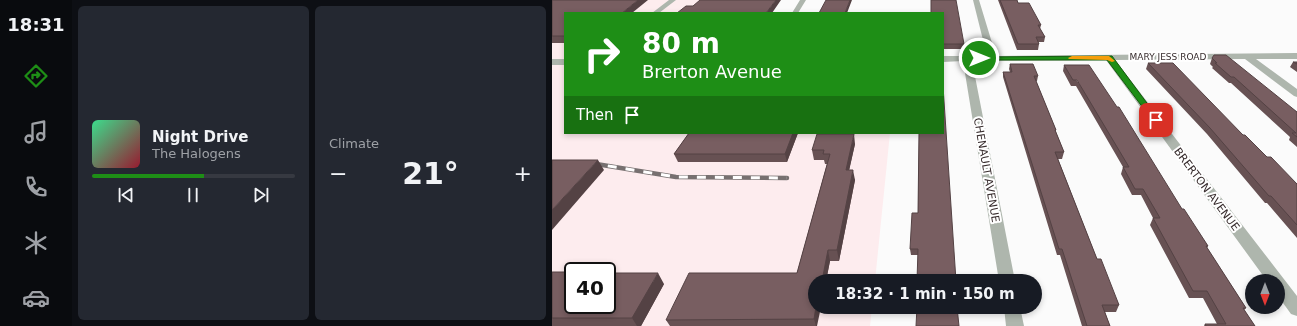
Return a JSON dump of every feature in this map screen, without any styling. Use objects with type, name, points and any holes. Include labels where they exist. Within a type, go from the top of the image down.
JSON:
[{"type":"street","points":[[656,12],[672,0]]},
{"type":"street","points":[[796,12],[804,0]]},
{"type":"street","points":[[976,0],[992,58]]},
{"type":"street","name":"MARY JESS ROAD","points":[[944,59],[1297,56]]},
{"type":"street","points":[[1248,57],[1297,94]]},
{"type":"street","name":"BRERTON AVENUE","points":[[1109,58],[1271,274]]},
{"type":"street","name":"CHENAULT AVENUE","points":[[967,59],[1006,274]]},
{"type":"street","points":[[552,62],[564,62]]},
{"type":"street","points":[[1285,293],[1297,309]]},
{"type":"street","points":[[1013,314],[1015,326]]},
{"type":"shaded area","points":[[552,0],[743,0],[732,12],[564,12],[564,134],[890,134],[876,274],[808,274],[808,314],[871,314],[870,326],[552,326]]},
{"type":"building","points":[[552,0],[638,0],[623,12],[564,12],[564,36],[552,36]]},
{"type":"building","points":[[700,0],[776,0],[767,12],[678,12],[686,6],[693,6]]},
{"type":"building","points":[[826,0],[850,0],[845,12],[820,12]]},
{"type":"building","points":[[931,0],[956,0],[964,44],[944,44],[944,12],[931,12]]},
{"type":"building","points":[[1000,0],[1017,0],[1018,3],[1029,3],[1041,25],[1038,25],[1045,37],[1036,37],[1039,44],[1018,44]]},
{"type":"building","points":[[1214,55],[1226,55],[1297,112],[1297,137],[1292,133],[1296,133],[1234,77],[1231,77],[1215,63],[1217,63],[1212,58]]},
{"type":"building","points":[[1148,63],[1173,63],[1243,135],[1245,135],[1267,157],[1271,157],[1297,184],[1297,225],[1271,196],[1269,196],[1210,128]]},
{"type":"building","points":[[1010,64],[1033,64],[1038,76],[1034,76],[1064,152],[1055,152],[1097,259],[1101,259],[1119,305],[1102,305],[1110,326],[1087,326],[1062,249],[1059,249],[1003,72],[1012,72]]},
{"type":"building","points":[[1064,65],[1089,65],[1117,107],[1119,107],[1182,209],[1184,209],[1208,246],[1206,246],[1245,306],[1245,308],[1243,308],[1245,314],[1247,314],[1255,326],[1206,326],[1205,324],[1226,324],[1207,291],[1193,291],[1153,218],[1160,218],[1143,189],[1135,189],[1123,167],[1129,167],[1077,80],[1073,80]]},
{"type":"building","points":[[944,101],[956,274],[917,274],[918,249],[910,249],[912,213],[918,213],[919,134],[944,134]]},
{"type":"building","points":[[688,134],[793,134],[785,154],[674,154]]},
{"type":"building","points":[[817,134],[854,134],[846,170],[853,170],[837,250],[828,250],[823,274],[808,274],[808,314],[815,314],[814,319],[666,320],[689,273],[797,273],[830,154],[823,154],[824,150],[812,150]]},
{"type":"building","points":[[552,160],[598,160],[552,210]]},
{"type":"building","points":[[552,272],[564,272],[564,314],[616,314],[616,273],[658,273],[632,318],[552,318]]},
{"type":"building","points":[[917,314],[958,314],[959,326],[916,326]]},
{"type":"railway","points":[[590,163],[676,177],[787,178]]},
{"type":"slow traffic","points":[[1072,58],[1109,58],[1112,61]]},
{"type":"route","points":[[979,58],[1109,58],[1156,120]]}]
